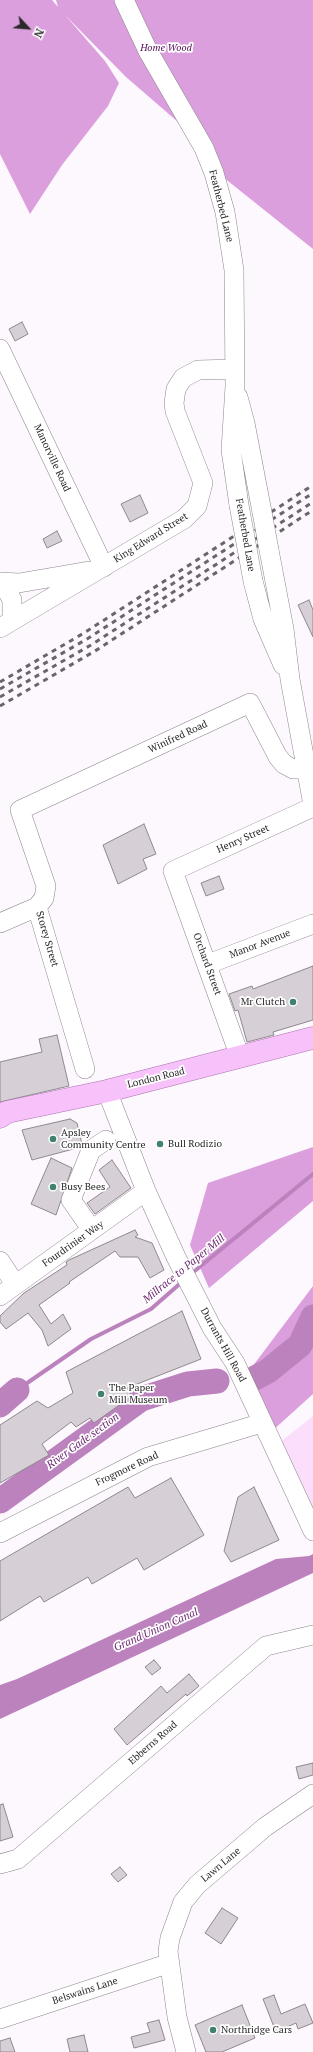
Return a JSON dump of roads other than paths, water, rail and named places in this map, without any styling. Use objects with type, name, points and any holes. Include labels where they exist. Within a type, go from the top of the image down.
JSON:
[{"type":"main road","name":"London Road","points":[[0,1117],[7,1112],[107,1091],[313,1038]]},
{"type":"street","name":"Featherbed Lane","points":[[124,0],[148,51],[198,137],[214,173],[225,212],[234,270],[235,377],[231,450],[253,581],[264,619],[290,678]]},
{"type":"street","name":"Manorville Road","points":[[0,349],[102,568]]},
{"type":"street","name":"King Edward Street","points":[[6,625],[184,519],[197,506],[203,483],[175,411],[174,403],[176,389],[183,378],[198,370],[235,377]]},
{"type":"street","name":"Featherbed Lane","points":[[235,377],[284,629],[290,678],[313,806]]},
{"type":"street","points":[[6,625],[12,600],[2,582],[37,581],[102,568]]},
{"type":"street","name":"Winifred Road","points":[[20,810],[250,703],[278,757],[284,764],[293,769],[306,769]]},
{"type":"street","name":"Henry Street","points":[[173,871],[313,806]]},
{"type":"street","name":"Storey Street","points":[[20,810],[46,886],[44,898],[37,907],[85,1070]]},
{"type":"street","name":"Orchard Street","points":[[173,871],[208,964],[240,1057]]},
{"type":"street","points":[[0,923],[37,907]]},
{"type":"street","name":"Manor Avenue","points":[[208,964],[313,924]]},
{"type":"street","name":"Durrants Hill Road","points":[[107,1091],[146,1191],[176,1257],[212,1328],[235,1363],[313,1531]]},
{"type":"street","points":[[92,1230],[71,1200],[91,1150],[106,1140]]},
{"type":"street","name":"Fourdrinier Way","points":[[0,1296],[146,1191]]},
{"type":"street","points":[[0,1261],[15,1284]]},
{"type":"street","name":"Frogmore Road","points":[[0,1533],[148,1458],[262,1422]]},
{"type":"street","name":"Ebberns Road","points":[[0,1864],[18,1859],[266,1646],[313,1635]]},
{"type":"street","name":"Lawn Lane","points":[[186,2052],[177,2018],[168,1951],[170,1938],[183,1902],[197,1885],[265,1827],[313,1794]]},
{"type":"street","name":"Belswains Lane","points":[[0,2019],[170,1963]]},
{"type":"water","name":"Grand Union Canal","points":[[313,1554],[313,1573],[0,1719],[0,1685],[17,1679],[276,1559],[309,1556]]},
{"type":"waterway","name":"Millrace to Paper Mill","points":[[191,1274],[313,1174]]},
{"type":"waterway","name":"Millrace to Paper Mill","points":[[17,1390],[91,1339],[151,1309],[183,1281]]},
{"type":"waterway","name":"River Gade section","points":[[255,1378],[268,1371],[300,1345],[313,1317]]},
{"type":"waterway","name":"River Gade section","points":[[0,1501],[141,1399],[188,1384],[217,1381]]},
{"type":"waterway","points":[[0,1405],[17,1390]]},
{"type":"railway","points":[[0,682],[84,633],[313,485]]},
{"type":"railway","points":[[0,689],[87,639],[313,493]]},
{"type":"railway","points":[[0,697],[91,645],[313,502]]},
{"type":"railway","points":[[0,706],[95,651],[313,510]]},
{"type":"place","name":"Mr Clutch","points":[[293,1002]]},
{"type":"place","name":"Apsley Community Centre","points":[[53,1139]]},
{"type":"place","name":"Bull Rodizio","points":[[160,1144]]},
{"type":"place","name":"Busy Bees","points":[[53,1187]]},
{"type":"place","name":"The Paper Mill Museum","points":[[101,1394]]},
{"type":"place","name":"Northridge Cars","points":[[213,2030]]},
{"type":"park label","name":"Home Wood","points":[[166,48]]}]
